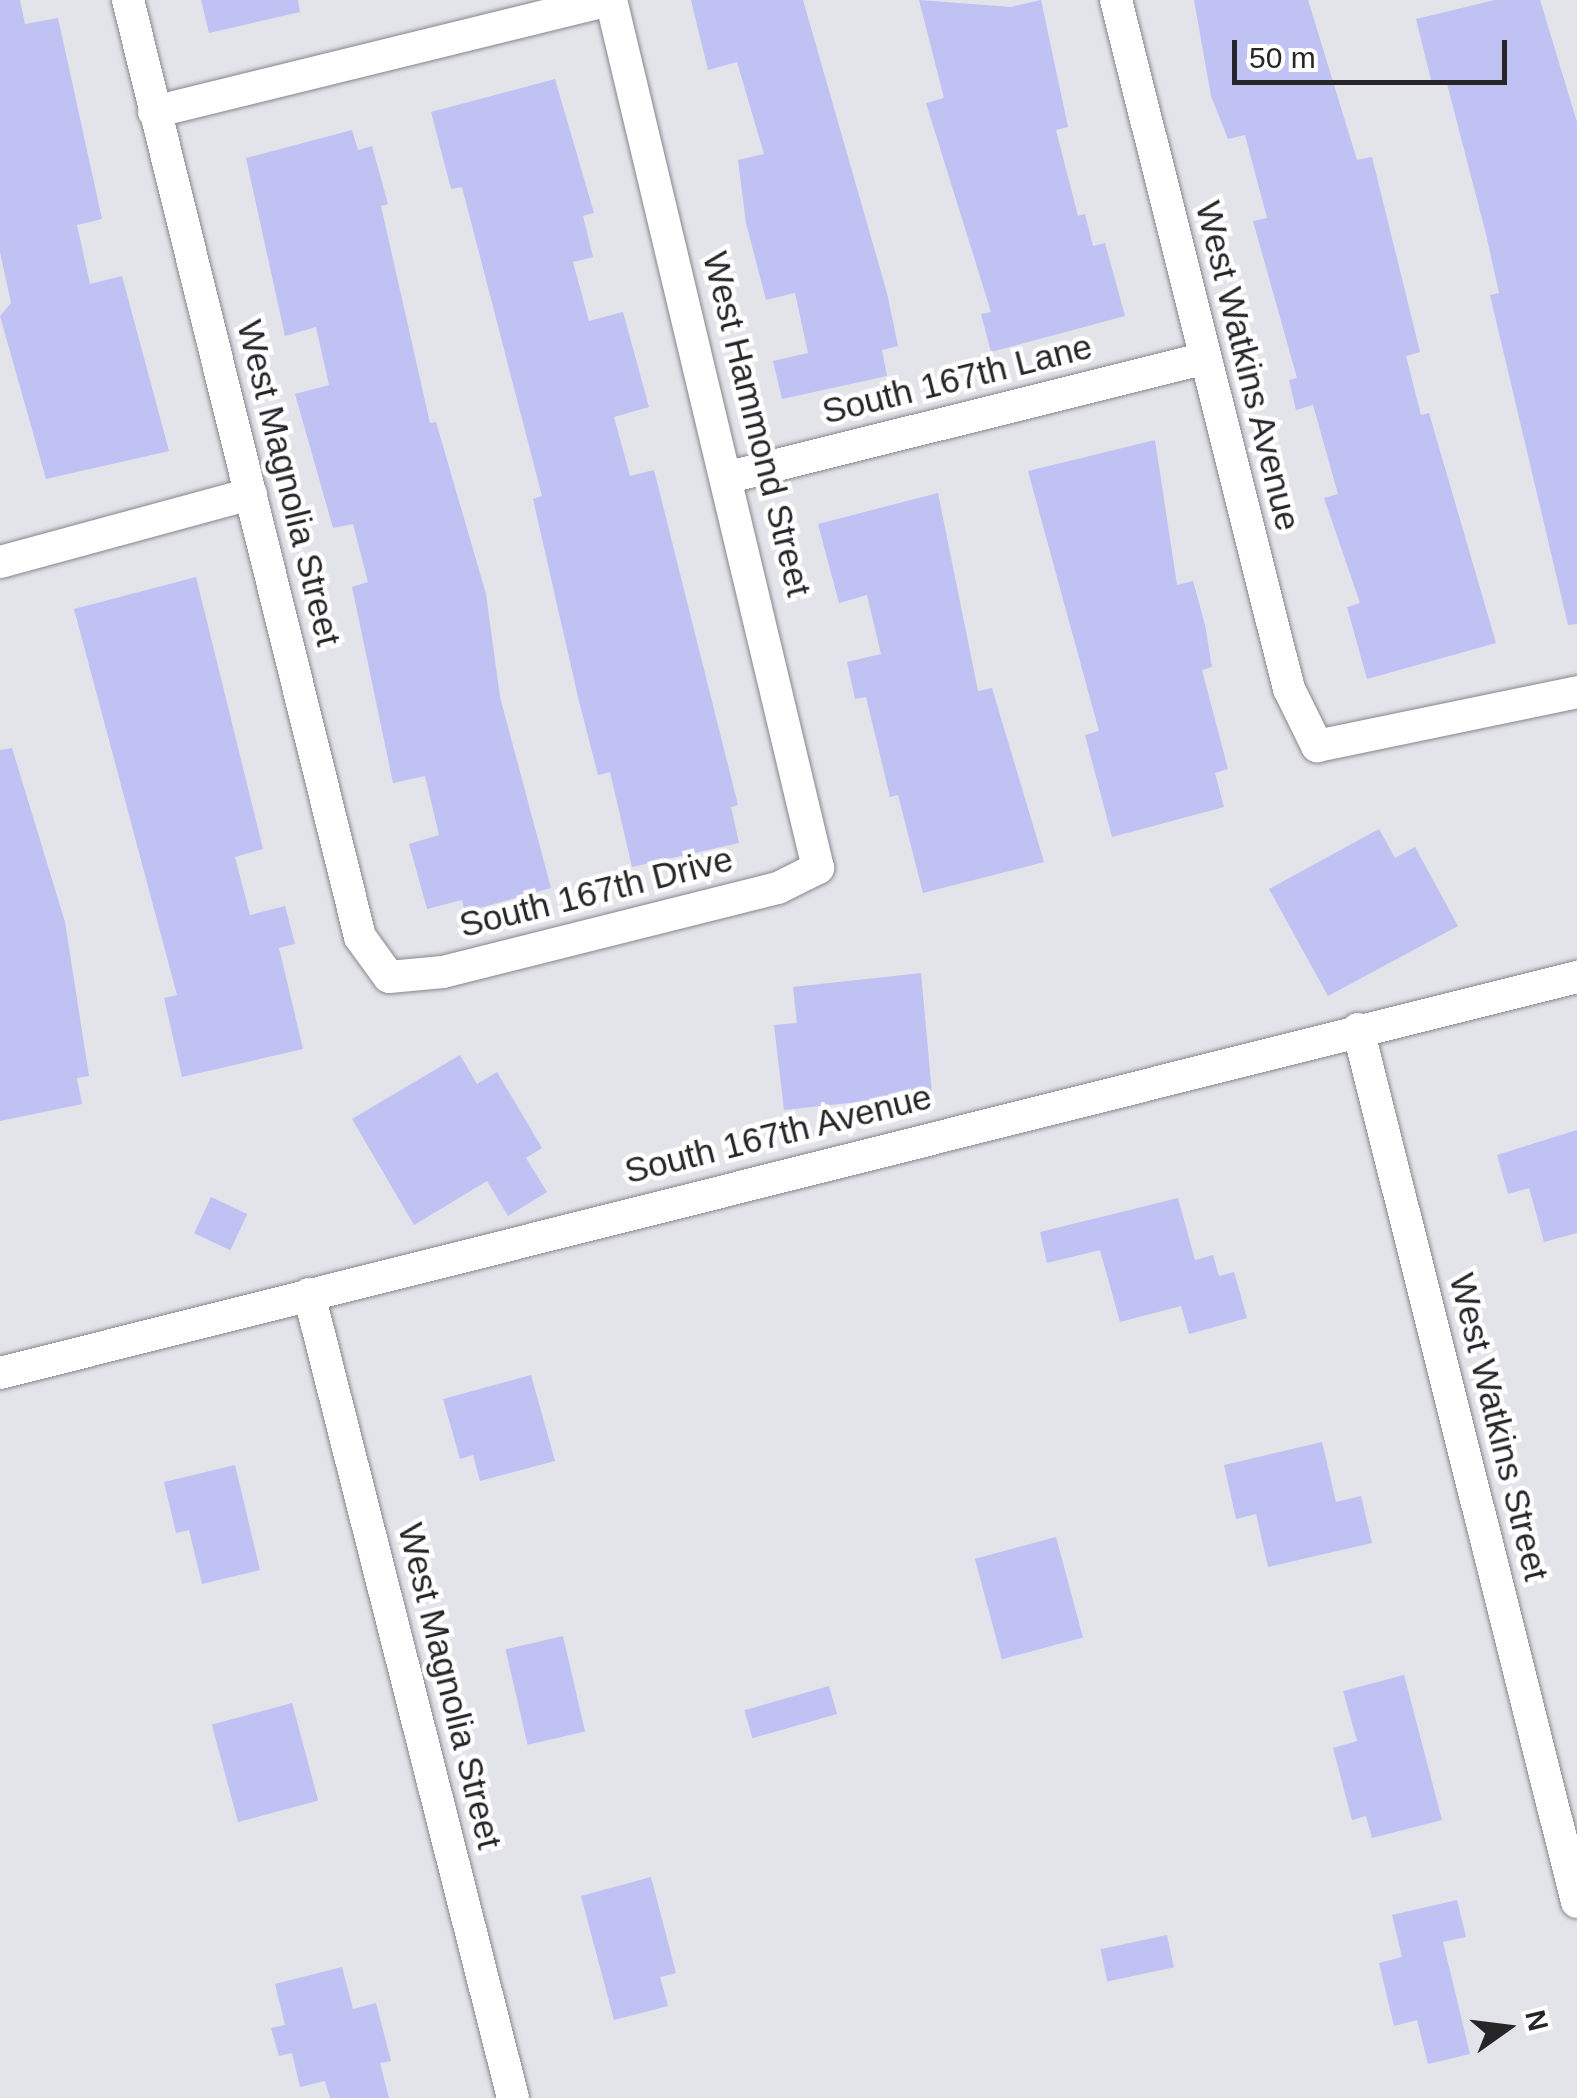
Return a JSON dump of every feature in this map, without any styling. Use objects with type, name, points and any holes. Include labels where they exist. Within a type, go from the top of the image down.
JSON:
[{"type":"street","name":"West Magnolia Street","points":[[128,0],[360,937],[389,976]]},
{"type":"street","points":[[154,112],[611,0]]},
{"type":"street","name":"West Hammond Street","points":[[611,0],[729,477],[818,868]]},
{"type":"street","name":"West Watkins Avenue","points":[[1116,0],[1289,690],[1317,746],[1577,692]]},
{"type":"street","name":"South 167th Lane","points":[[729,477],[1205,358]]},
{"type":"street","points":[[0,562],[251,494]]},
{"type":"street","name":"South 167th Drive","points":[[389,976],[443,972],[741,898],[818,868]]},
{"type":"street","name":"South 167th Avenue","points":[[0,1373],[1577,977]]},
{"type":"street","name":"West Watkins Street","points":[[1358,1029],[1577,1902]]},
{"type":"street","name":"West Magnolia Street","points":[[309,1294],[513,2098]]},
{"type":"building","points":[[0,0],[20,0],[25,24],[58,18],[102,219],[77,225],[90,284],[122,276],[169,451],[46,479],[0,316],[11,303],[0,252]]},
{"type":"building","points":[[201,0],[298,0],[300,12],[209,33]]},
{"type":"building","points":[[691,0],[803,0],[887,293],[898,346],[882,350],[887,376],[782,399],[773,361],[808,353],[795,293],[766,300],[746,223],[738,160],[764,154],[737,62],[708,70]]},
{"type":"building","points":[[919,0],[1011,7],[1041,0],[1068,127],[1056,130],[1078,216],[1085,214],[1093,246],[1105,243],[1125,316],[991,352],[981,314],[991,312],[926,103],[944,98]]},
{"type":"building","points":[[1194,0],[1308,0],[1357,160],[1372,157],[1420,352],[1406,356],[1421,415],[1429,413],[1496,643],[1367,679],[1347,607],[1360,603],[1324,498],[1338,494],[1313,405],[1296,410],[1289,380],[1297,378],[1253,221],[1267,218],[1245,135],[1228,139],[1211,96]]},
{"type":"building","points":[[1495,0],[1540,0],[1577,122],[1577,624],[1568,625],[1490,295],[1499,293],[1486,234],[1446,80],[1432,84],[1416,19]]},
{"type":"building","points":[[555,79],[594,213],[583,216],[593,257],[573,262],[589,321],[623,312],[649,407],[614,417],[630,476],[654,470],[738,805],[731,807],[739,843],[632,867],[610,772],[598,775],[578,697],[533,499],[542,496],[462,187],[451,189],[431,112]]},
{"type":"building","points":[[352,130],[358,150],[372,146],[388,204],[381,206],[430,423],[436,422],[486,594],[500,697],[551,888],[465,912],[462,900],[427,909],[409,844],[439,835],[425,776],[393,783],[352,587],[368,582],[353,524],[333,528],[295,394],[329,385],[316,327],[285,336],[246,158]]},
{"type":"building","points":[[1155,440],[1177,585],[1193,581],[1205,625],[1212,667],[1202,670],[1228,769],[1215,773],[1224,807],[1112,837],[1085,735],[1099,731],[1028,471]]},
{"type":"building","points":[[938,493],[978,691],[992,688],[1044,862],[923,893],[898,795],[890,797],[866,697],[855,699],[847,662],[881,654],[867,595],[839,603],[818,524]]},
{"type":"building","points":[[196,577],[263,849],[235,857],[250,915],[285,906],[295,944],[279,948],[303,1049],[182,1077],[164,998],[177,995],[74,609]]},
{"type":"building","points":[[12,748],[65,922],[89,1076],[77,1078],[82,1104],[0,1121],[0,750]]},
{"type":"building","points":[[1379,829],[1395,858],[1415,847],[1458,926],[1328,996],[1269,889]]},
{"type":"building","points":[[921,973],[932,1094],[784,1110],[774,1025],[797,1023],[793,987]]},
{"type":"building","points":[[460,1055],[477,1084],[497,1072],[542,1148],[526,1158],[547,1192],[508,1216],[487,1181],[414,1225],[352,1119]]},
{"type":"building","points":[[1577,1130],[1577,1233],[1544,1242],[1529,1188],[1508,1194],[1497,1155]]},
{"type":"building","points":[[211,1197],[247,1214],[230,1250],[194,1233]]},
{"type":"building","points":[[1178,1198],[1195,1260],[1213,1255],[1219,1276],[1234,1272],[1247,1318],[1189,1334],[1181,1306],[1120,1322],[1100,1250],[1047,1263],[1040,1232]]},
{"type":"building","points":[[531,1375],[555,1461],[480,1481],[473,1455],[460,1459],[443,1399]]},
{"type":"building","points":[[1322,1442],[1336,1502],[1361,1496],[1372,1543],[1268,1567],[1256,1514],[1236,1519],[1224,1465]]},
{"type":"building","points":[[235,1465],[260,1570],[202,1584],[189,1530],[176,1533],[164,1482]]},
{"type":"building","points":[[1056,1537],[1083,1637],[1002,1659],[975,1559]]},
{"type":"building","points":[[563,1636],[585,1731],[528,1745],[506,1649]]},
{"type":"building","points":[[1404,1675],[1442,1820],[1372,1838],[1366,1816],[1352,1820],[1333,1748],[1357,1741],[1343,1691]]},
{"type":"building","points":[[829,1686],[837,1714],[752,1738],[744,1710]]},
{"type":"building","points":[[292,1703],[318,1801],[238,1822],[212,1724]]},
{"type":"building","points":[[651,1877],[676,1973],[660,1977],[668,2006],[614,2020],[581,1896]]},
{"type":"building","points":[[1457,1900],[1466,1937],[1443,1942],[1470,2054],[1428,2064],[1417,2020],[1394,2026],[1379,1963],[1402,1957],[1392,1915]]},
{"type":"building","points":[[1167,1935],[1174,1967],[1107,1981],[1100,1949]]},
{"type":"building","points":[[342,1967],[353,2009],[376,2003],[391,2061],[380,2063],[389,2098],[330,2098],[325,2081],[300,2087],[292,2053],[279,2056],[271,2028],[285,2025],[275,1984]]}]
